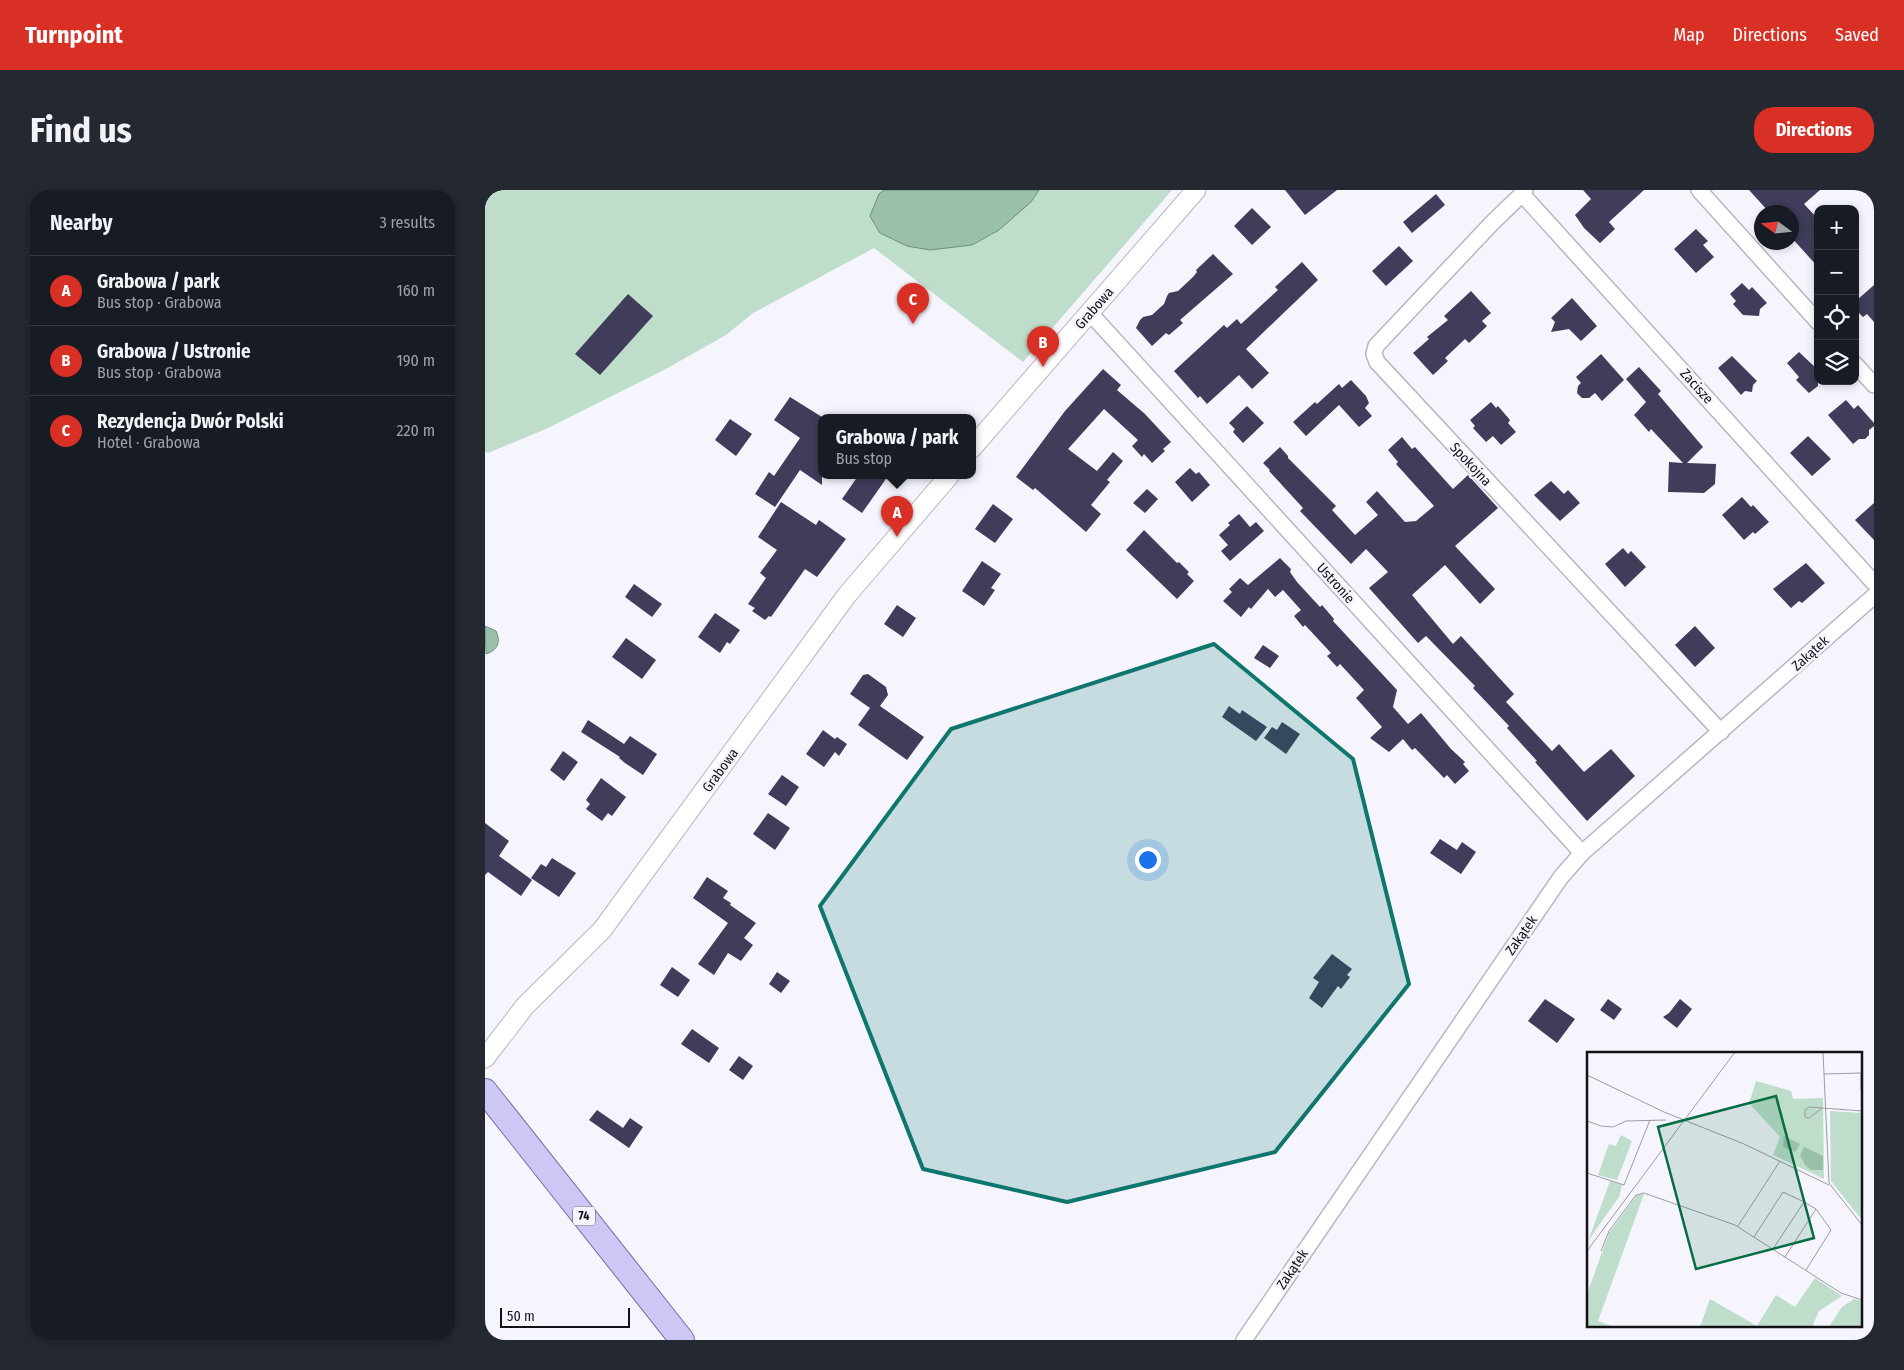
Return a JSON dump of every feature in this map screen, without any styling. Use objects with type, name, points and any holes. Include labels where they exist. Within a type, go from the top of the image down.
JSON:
[{"type":"main road","name":"74","points":[[485,1091],[682,1340]]},
{"type":"street","name":"Grabowa","points":[[976,443],[1196,190]]},
{"type":"street","points":[[1699,190],[1814,318]]},
{"type":"street","name":"Zacisze","points":[[1524,192],[1874,582]]},
{"type":"street","name":"Spokojna","points":[[1524,192],[1492,223],[1376,346],[1374,354],[1377,362],[1721,732]]},
{"type":"street","name":"Ustronie","points":[[1090,313],[1582,853]]},
{"type":"street","points":[[1859,368],[1874,385]]},
{"type":"street","name":"Grabowa","points":[[485,1058],[525,1006],[602,930],[847,595],[946,479]]},
{"type":"street","name":"Zakątek","points":[[1244,1340],[1561,876],[1582,853],[1874,596]]},
{"type":"highlighted area","points":[[1214,644],[1353,759],[1409,984],[1275,1152],[1067,1202],[923,1169],[820,906],[951,729]]},
{"type":"shaded area","points":[[485,190],[1172,190],[1023,362],[874,248],[753,313],[726,335],[664,370],[548,428],[488,453],[485,452]]},
{"type":"shaded area","points":[[884,190],[1039,190],[1031,202],[999,230],[972,245],[930,250],[907,246],[880,233],[870,216],[879,194]]},
{"type":"shaded area","points":[[485,626],[496,631],[498,639],[496,648],[486,654]]},
{"type":"building","points":[[1285,190],[1337,190],[1305,215]]},
{"type":"building","points":[[1583,190],[1644,190],[1609,222],[1615,229],[1600,243],[1584,228],[1575,215],[1591,199]]},
{"type":"building","points":[[1749,190],[1820,190],[1804,204],[1814,215],[1814,263],[1799,246],[1799,205],[1763,205]]},
{"type":"building","points":[[1436,194],[1445,205],[1412,233],[1403,222]]},
{"type":"building","points":[[1252,208],[1271,227],[1252,245],[1234,226]]},
{"type":"building","points":[[1696,229],[1708,241],[1703,245],[1714,257],[1696,273],[1674,249]]},
{"type":"building","points":[[1399,246],[1413,261],[1386,286],[1372,271]]},
{"type":"building","points":[[1213,254],[1233,274],[1180,320],[1183,323],[1169,335],[1166,333],[1152,346],[1136,328],[1140,320],[1143,317],[1152,315],[1164,304],[1169,293],[1178,291]]},
{"type":"building","points":[[1302,262],[1318,280],[1246,349],[1269,373],[1252,389],[1239,375],[1207,404],[1200,396],[1198,398],[1174,371],[1224,325],[1227,328],[1237,319],[1241,324],[1278,290],[1275,287]]},
{"type":"building","points":[[1742,283],[1749,290],[1752,287],[1767,303],[1760,309],[1759,316],[1743,315],[1733,304],[1736,301],[1730,294]]},
{"type":"building","points":[[1874,285],[1874,322],[1867,314],[1863,317],[1859,313],[1859,298]]},
{"type":"building","points":[[1471,291],[1491,313],[1482,321],[1487,326],[1469,343],[1465,339],[1445,358],[1448,361],[1433,375],[1413,353],[1429,339],[1427,337],[1448,320],[1444,316]]},
{"type":"building","points":[[628,294],[653,316],[600,375],[575,354]]},
{"type":"building","points":[[1572,298],[1597,326],[1581,341],[1569,329],[1551,332],[1555,322],[1551,318]]},
{"type":"building","points":[[1799,352],[1814,366],[1814,385],[1818,386],[1809,393],[1796,380],[1799,377],[1787,363]]},
{"type":"building","points":[[1601,354],[1624,380],[1602,401],[1595,393],[1589,398],[1582,398],[1577,393],[1578,386],[1581,383],[1576,377]]},
{"type":"building","points":[[1732,356],[1757,381],[1753,385],[1752,392],[1745,391],[1741,395],[1718,368]]},
{"type":"building","points":[[1639,367],[1661,391],[1658,394],[1703,447],[1687,463],[1716,464],[1715,484],[1704,493],[1668,492],[1669,462],[1683,463],[1651,429],[1649,432],[1634,415],[1646,402],[1626,379]]},
{"type":"building","points":[[1103,369],[1121,385],[1117,390],[1145,414],[1171,442],[1163,449],[1165,451],[1152,463],[1144,454],[1142,457],[1132,446],[1138,440],[1104,409],[1068,449],[1097,471],[1113,452],[1123,461],[1107,480],[1110,482],[1091,505],[1101,514],[1086,532],[1035,488],[1033,490],[1016,477],[1065,411]]},
{"type":"building","points":[[1351,380],[1366,396],[1369,403],[1365,408],[1372,416],[1359,427],[1339,405],[1306,436],[1293,422],[1339,384],[1342,388]]},
{"type":"building","points":[[790,397],[818,414],[818,479],[822,479],[822,485],[800,470],[775,507],[755,494],[769,472],[774,476],[800,438],[774,420]]},
{"type":"building","points":[[1846,400],[1854,409],[1858,405],[1874,423],[1874,426],[1869,430],[1869,435],[1865,439],[1859,439],[1853,444],[1828,415]]},
{"type":"building","points":[[1491,402],[1496,408],[1498,406],[1510,420],[1508,423],[1516,432],[1501,445],[1493,436],[1486,442],[1473,428],[1475,426],[1470,420]]},
{"type":"building","points":[[1247,406],[1264,423],[1243,443],[1233,432],[1235,429],[1229,423]]},
{"type":"building","points":[[730,419],[752,434],[736,456],[715,440]]},
{"type":"building","points":[[1808,436],[1831,459],[1812,476],[1790,453]]},
{"type":"building","points":[[1402,437],[1412,449],[1415,447],[1453,489],[1468,475],[1498,508],[1455,546],[1495,589],[1480,604],[1445,565],[1412,595],[1453,644],[1461,636],[1514,694],[1506,702],[1552,751],[1559,744],[1584,772],[1611,749],[1635,776],[1587,821],[1507,728],[1509,726],[1473,688],[1475,686],[1426,636],[1418,643],[1369,588],[1388,572],[1366,549],[1351,564],[1300,511],[1303,508],[1263,463],[1280,447],[1288,458],[1336,506],[1332,510],[1355,535],[1378,515],[1366,502],[1377,491],[1405,522],[1416,521],[1434,506],[1396,464],[1398,462],[1388,450]]},
{"type":"building","points":[[1190,468],[1196,474],[1199,472],[1210,485],[1192,502],[1175,482]]},
{"type":"building","points":[[856,479],[886,479],[862,513],[842,499]]},
{"type":"building","points":[[1551,481],[1564,494],[1568,490],[1580,503],[1560,521],[1534,495]]},
{"type":"building","points":[[1147,489],[1158,499],[1145,513],[1133,503]]},
{"type":"building","points":[[1742,497],[1751,507],[1753,505],[1769,522],[1755,534],[1753,532],[1744,540],[1722,515]]},
{"type":"building","points":[[781,502],[816,525],[819,520],[846,539],[817,577],[805,569],[771,617],[769,616],[765,620],[752,611],[755,608],[748,604],[766,578],[760,573],[777,550],[758,537]]},
{"type":"building","points":[[1874,503],[1874,540],[1855,520]]},
{"type":"building","points":[[993,504],[1013,519],[995,543],[975,529]]},
{"type":"building","points":[[1239,514],[1250,527],[1256,522],[1264,531],[1230,561],[1221,551],[1228,545],[1219,535],[1230,525],[1228,523]]},
{"type":"building","points":[[1144,530],[1177,563],[1179,562],[1189,572],[1187,574],[1194,581],[1177,599],[1126,550]]},
{"type":"building","points":[[1623,548],[1628,554],[1631,551],[1646,567],[1625,587],[1605,564]]},
{"type":"building","points":[[1280,558],[1291,569],[1290,572],[1297,582],[1320,607],[1322,605],[1334,619],[1333,621],[1397,690],[1393,707],[1408,724],[1421,713],[1451,749],[1465,762],[1463,764],[1469,771],[1455,784],[1447,775],[1444,778],[1415,748],[1412,750],[1403,739],[1389,752],[1370,738],[1382,727],[1356,698],[1364,690],[1340,664],[1337,667],[1327,656],[1331,653],[1294,616],[1301,610],[1283,590],[1275,597],[1268,589],[1251,609],[1249,607],[1241,617],[1223,601],[1232,592],[1229,589],[1240,578],[1248,585]]},
{"type":"building","points":[[982,561],[1001,574],[991,588],[995,590],[984,606],[962,591]]},
{"type":"building","points":[[1806,563],[1825,583],[1802,603],[1799,601],[1791,608],[1773,589]]},
{"type":"building","points":[[634,584],[662,604],[652,617],[625,597]]},
{"type":"building","points":[[897,605],[916,618],[903,637],[884,624]]},
{"type":"building","points":[[715,613],[740,630],[730,644],[727,642],[720,653],[698,637]]},
{"type":"building","points":[[1695,626],[1715,648],[1695,667],[1675,645]]},
{"type":"building","points":[[626,638],[656,660],[642,679],[612,657]]},
{"type":"building","points":[[1263,645],[1279,656],[1270,668],[1254,658]]},
{"type":"building","points":[[868,674],[886,687],[888,695],[880,706],[924,737],[907,760],[858,725],[870,708],[850,694],[863,675]]},
{"type":"building","points":[[1229,706],[1240,714],[1242,710],[1267,727],[1256,741],[1222,717]]},
{"type":"building","points":[[588,720],[624,744],[630,736],[657,754],[643,775],[625,763],[620,757],[581,732]]},
{"type":"building","points":[[1282,722],[1300,734],[1286,754],[1264,738],[1272,727],[1277,730]]},
{"type":"building","points":[[823,730],[835,739],[837,737],[847,744],[839,756],[835,752],[824,767],[806,754]]},
{"type":"building","points":[[563,751],[578,762],[564,781],[550,770]]},
{"type":"building","points":[[782,775],[799,787],[786,806],[768,794]]},
{"type":"building","points":[[601,778],[626,797],[612,816],[608,813],[602,821],[586,809],[590,804],[586,800]]},
{"type":"building","points":[[768,813],[790,828],[775,850],[753,834]]},
{"type":"building","points":[[485,823],[509,841],[499,856],[532,880],[521,896],[488,872],[485,875]]},
{"type":"building","points":[[1440,839],[1457,850],[1462,842],[1476,852],[1461,874],[1430,853]]},
{"type":"building","points":[[552,858],[576,873],[559,897],[531,878],[541,864],[546,867]]},
{"type":"building","points":[[707,877],[728,891],[723,898],[731,903],[730,905],[756,923],[744,938],[753,945],[741,961],[728,953],[714,975],[698,964],[728,923],[693,898]]},
{"type":"building","points":[[1332,954],[1352,969],[1347,975],[1350,977],[1341,989],[1338,986],[1322,1008],[1309,998],[1319,982],[1313,978]]},
{"type":"building","points":[[672,967],[690,980],[678,997],[660,985]]},
{"type":"building","points":[[777,972],[790,981],[781,993],[769,984]]},
{"type":"building","points":[[1545,999],[1575,1019],[1557,1043],[1528,1021]]},
{"type":"building","points":[[1608,999],[1622,1009],[1614,1020],[1600,1010]]},
{"type":"building","points":[[1680,999],[1692,1009],[1677,1028],[1663,1017],[1669,1013]]},
{"type":"building","points":[[692,1029],[719,1048],[709,1063],[681,1044]]},
{"type":"building","points":[[739,1056],[753,1066],[743,1080],[729,1070]]},
{"type":"building","points":[[597,1110],[623,1128],[630,1118],[643,1127],[629,1148],[589,1120]]},
{"type":"place","name":"Rezydencja Dwór Polski","points":[[913,324]]},
{"type":"place","name":"Grabowa / Ustronie","points":[[1043,367]]},
{"type":"place","name":"Grabowa / park","points":[[897,537]]}]
